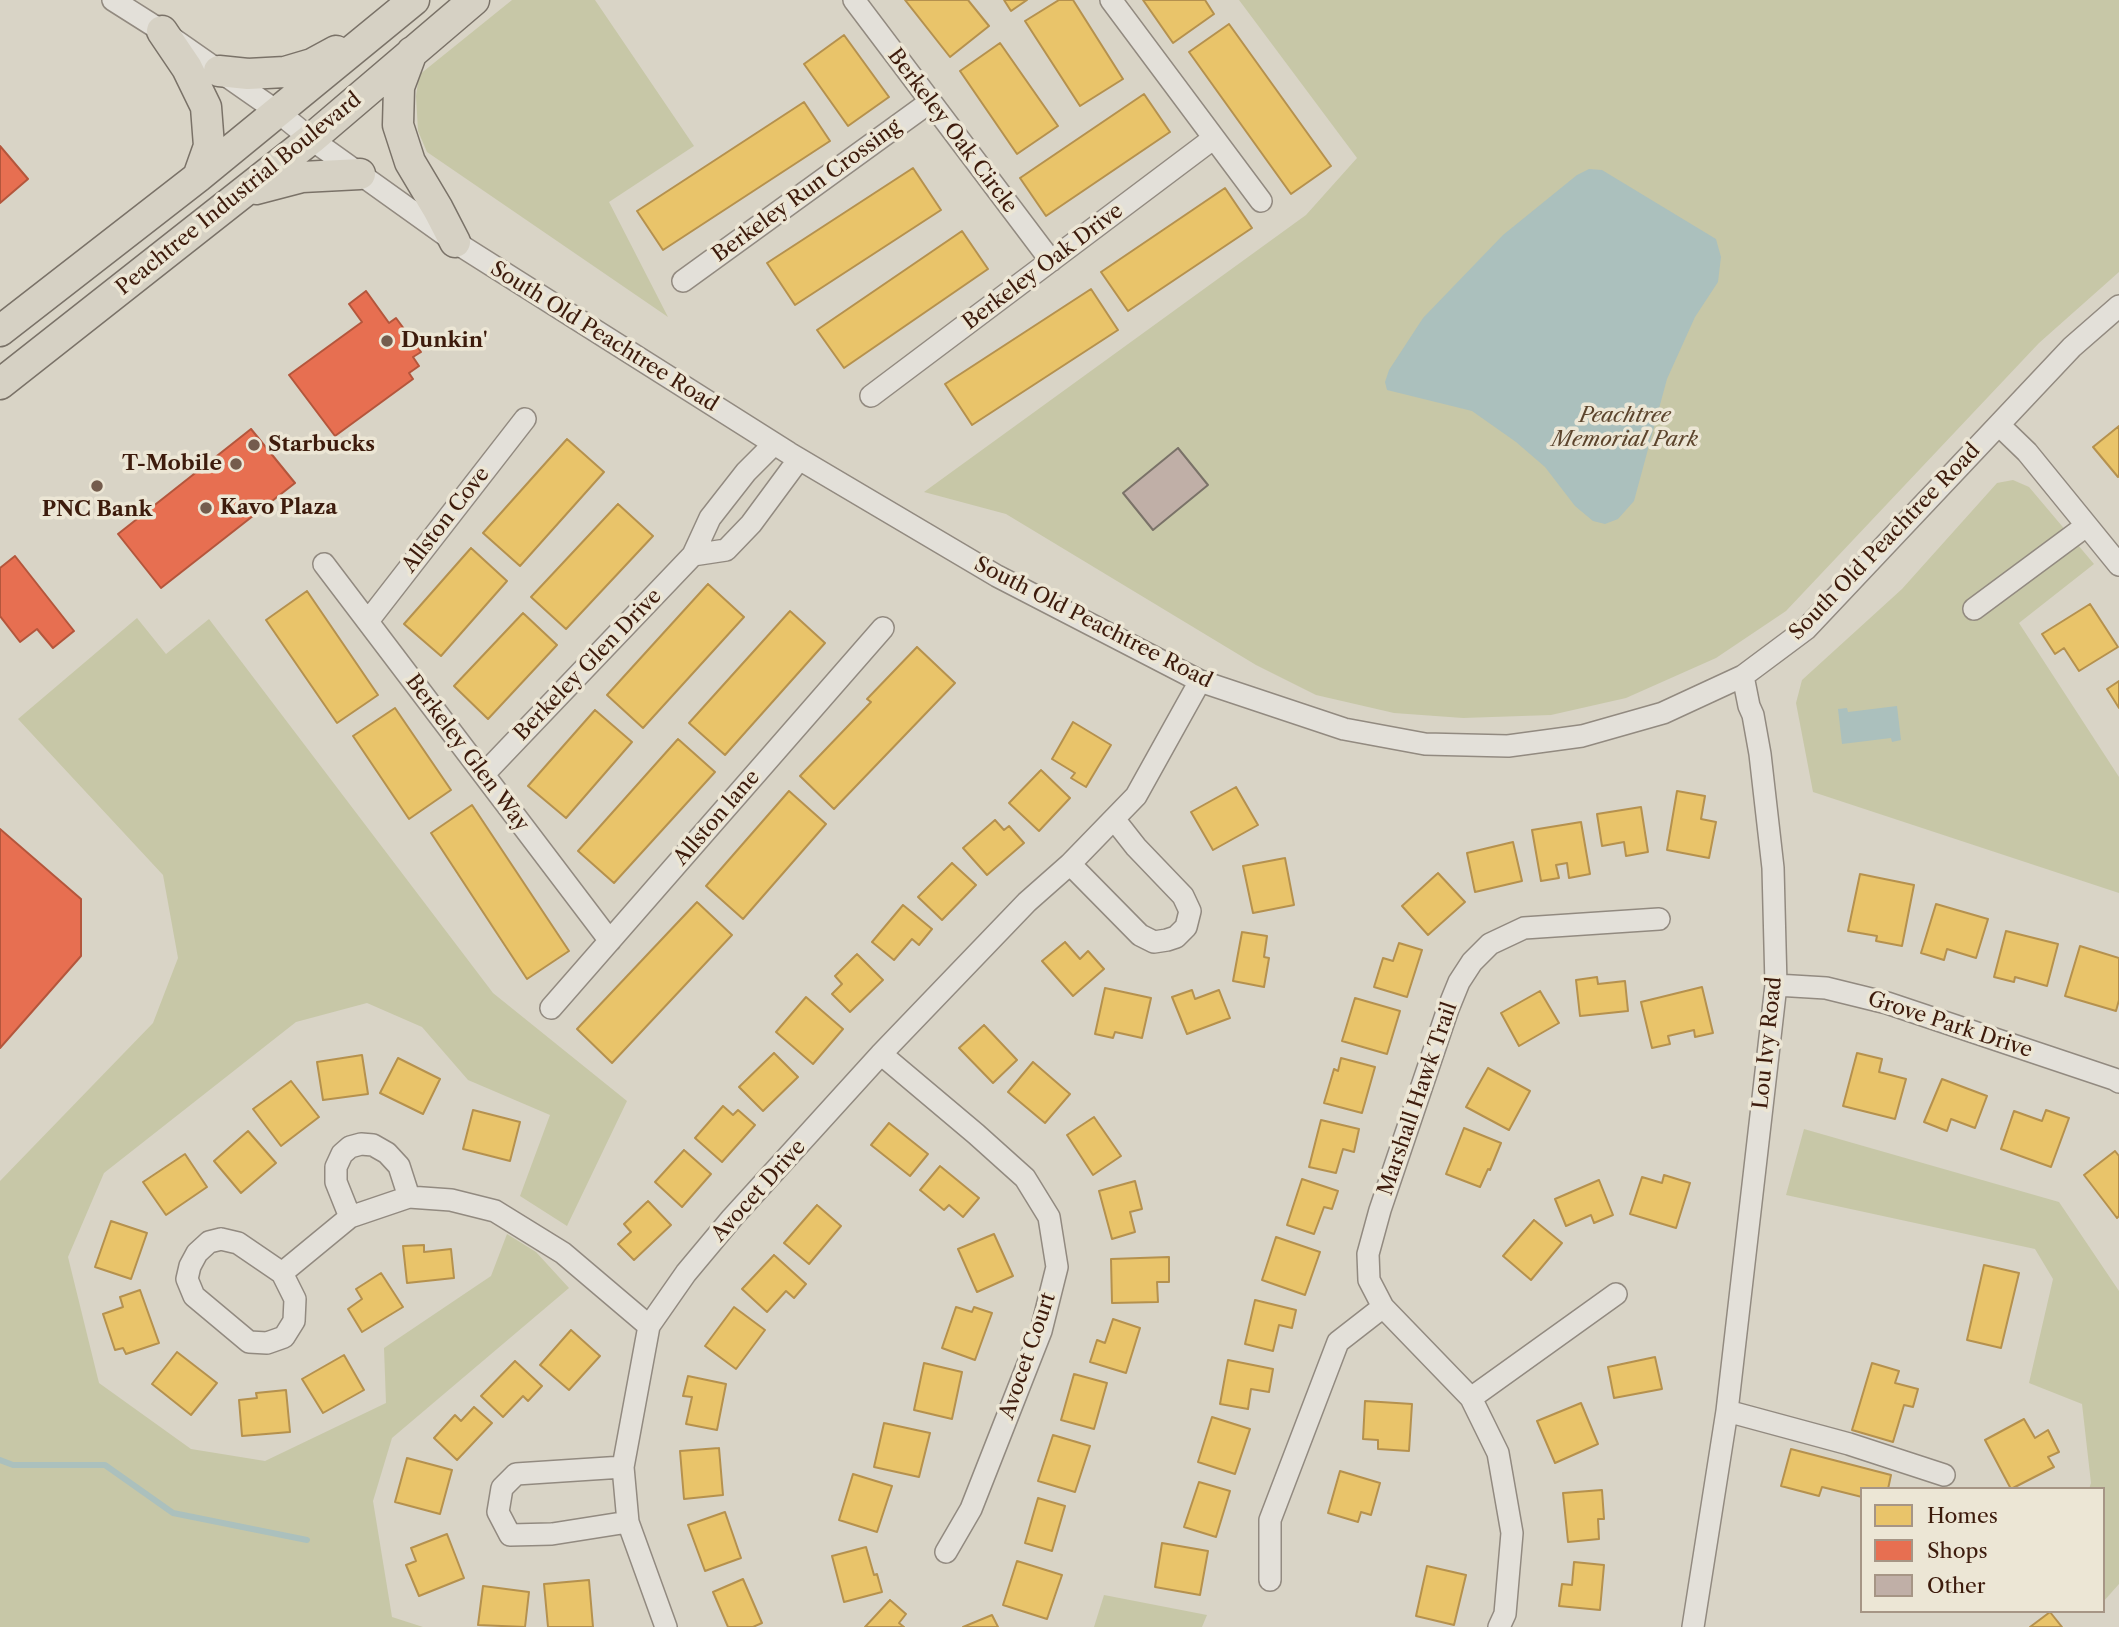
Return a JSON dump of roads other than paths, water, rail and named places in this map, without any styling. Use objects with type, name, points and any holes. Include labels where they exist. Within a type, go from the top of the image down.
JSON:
[{"type":"highway","name":"Peachtree Industrial Boulevard","points":[[0,331],[198,177],[414,0]]},
{"type":"highway","name":"Peachtree Industrial Boulevard","points":[[0,384],[311,139],[474,0]]},
{"type":"highway","points":[[162,31],[187,68],[206,107],[209,146],[198,177]]},
{"type":"highway","points":[[219,71],[248,74],[285,72],[312,64],[374,34]]},
{"type":"highway","points":[[413,52],[399,87],[398,125],[410,162],[454,242]]},
{"type":"highway","points":[[231,203],[256,189],[302,177],[360,174]]},
{"type":"street","name":"South Old Peachtree Road","points":[[113,0],[278,112],[311,139],[454,242],[774,444],[997,576],[1199,681],[1345,729],[1425,744],[1508,746],[1582,736],[1662,713],[1743,676],[1806,629],[2072,347],[2119,306]]},
{"type":"street","name":"Berkeley Oak Circle","points":[[854,0],[1051,261]]},
{"type":"street","points":[[1111,0],[1261,201]]},
{"type":"street","name":"Berkeley Run Crossing","points":[[683,281],[930,102]]},
{"type":"street","name":"Berkeley Oak Drive","points":[[871,396],[1214,138]]},
{"type":"street","name":"Allston Cove","points":[[368,621],[525,419]]},
{"type":"street","points":[[1999,425],[2027,452],[2086,526],[2112,542],[2119,565]]},
{"type":"street","name":"Berkeley Glen Drive","points":[[484,774],[692,555],[710,518],[747,472],[774,444]]},
{"type":"street","points":[[692,555],[726,550],[799,459]]},
{"type":"street","points":[[716,511],[742,533]]},
{"type":"street","points":[[1974,609],[2086,526]]},
{"type":"street","name":"Berkeley Glen Way","points":[[324,564],[610,941]]},
{"type":"street","name":"Allston lane","points":[[551,1008],[883,628]]},
{"type":"street","name":"Lou Ivy Road","points":[[1693,1627],[1727,1412],[1776,985],[1773,868],[1760,754],[1743,676]]},
{"type":"street","name":"Avocet Drive","points":[[666,1627],[628,1522],[623,1467],[649,1326],[686,1273],[732,1218],[881,1054],[1027,902],[1070,864],[1136,796],[1199,681]]},
{"type":"street","points":[[1070,864],[1140,935],[1154,942],[1167,940],[1176,937],[1186,927],[1190,911],[1183,896],[1138,849],[1114,819]]},
{"type":"street","name":"Marshall Hawk Trail","points":[[1499,1627],[1505,1614],[1512,1532],[1498,1453],[1471,1398],[1383,1307],[1369,1280],[1368,1254],[1380,1210],[1448,1009],[1472,962],[1490,944],[1524,928],[1658,919]]},
{"type":"street","name":"Grove Park Drive","points":[[1776,985],[1826,988],[1886,1003],[2115,1079],[2119,1083]]},
{"type":"street","name":"Avocet Court","points":[[881,1054],[1024,1178],[1049,1217],[1058,1267],[1036,1344],[971,1509],[946,1552]]},
{"type":"street","points":[[351,1217],[336,1182],[336,1167],[342,1154],[351,1147],[373,1145],[387,1153],[399,1166],[409,1198]]},
{"type":"street","points":[[282,1273],[351,1217],[409,1198],[451,1200],[495,1211],[563,1253],[649,1326]]},
{"type":"street","points":[[220,1239],[238,1243],[282,1273],[296,1299],[294,1321],[284,1337],[267,1343],[249,1342],[194,1296],[187,1279],[197,1253],[209,1242],[220,1239]]},
{"type":"street","points":[[1471,1398],[1616,1294]]},
{"type":"street","points":[[1270,1580],[1270,1520],[1338,1342],[1383,1307]]},
{"type":"street","points":[[1727,1412],[1849,1444],[1944,1475]]},
{"type":"street","points":[[623,1467],[516,1474],[502,1488],[498,1512],[510,1535],[576,1531],[628,1522]]},
{"type":"waterway","points":[[0,1460],[13,1465],[105,1465],[173,1513],[307,1540]]},
{"type":"place","name":"Dunkin'","points":[[387,341]]},
{"type":"place","name":"Starbucks","points":[[254,445]]},
{"type":"place","name":"T-Mobile","points":[[236,464]]},
{"type":"place","name":"PNC Bank","points":[[97,486]]},
{"type":"place","name":"Kavo Plaza","points":[[206,508]]},
{"type":"park label","name":"Peachtree Memorial Park","points":[[1625,428]]}]
